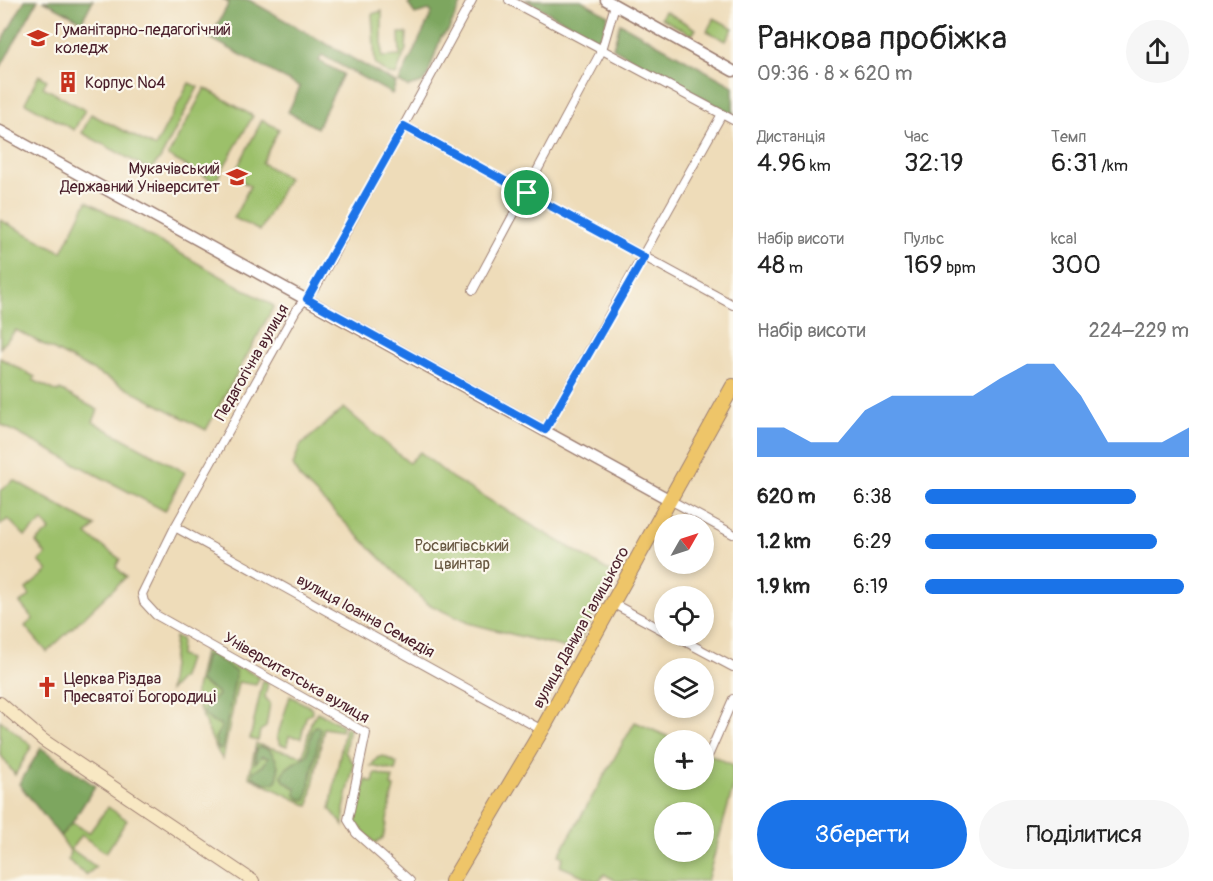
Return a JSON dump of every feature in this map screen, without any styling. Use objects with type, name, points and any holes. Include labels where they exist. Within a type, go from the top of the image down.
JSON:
[{"type":"main road","name":"вулиця Данила Галицького","points":[[452,881],[542,730],[733,386]]},
{"type":"main road","points":[[0,703],[43,740],[253,881]]},
{"type":"street","name":"Педагогічна вулиця","points":[[178,523],[296,310],[307,299],[472,0]]},
{"type":"street","points":[[509,0],[733,120]]},
{"type":"street","points":[[473,290],[602,50],[611,3],[733,71]]},
{"type":"street","points":[[545,430],[644,257],[722,114]]},
{"type":"street","points":[[404,126],[733,305]]},
{"type":"street","points":[[0,131],[733,534]]},
{"type":"street","name":"вулиця Іоанна Семедія","points":[[178,523],[542,730]]},
{"type":"street","name":"Університетська вулиця","points":[[178,523],[146,584],[142,594],[144,602],[156,615],[366,733],[348,820],[356,833],[410,881]]},
{"type":"street","points":[[612,603],[654,626]]},
{"type":"street","points":[[694,646],[733,667]]},
{"type":"street","points":[[714,743],[733,699]]},
{"type":"green space","points":[[25,0],[38,0],[0,68],[0,45]]},
{"type":"green space","points":[[43,0],[93,0],[82,21]]},
{"type":"green space","points":[[224,0],[249,0],[396,83],[392,94],[322,55],[319,61],[343,74],[317,128],[288,112],[300,87],[210,38],[229,3]]},
{"type":"green space","points":[[415,0],[463,0],[448,31],[441,37],[427,77],[422,83],[408,87],[399,82],[432,13],[429,10],[415,14],[408,4]]},
{"type":"green space","points":[[526,0],[581,0],[608,15],[600,41]]},
{"type":"green space","points":[[382,11],[382,57],[400,56],[399,33],[407,33],[406,49],[396,75],[388,74],[375,64],[372,14]]},
{"type":"green space","points":[[665,11],[696,29],[692,35],[661,18]]},
{"type":"green space","points":[[714,18],[733,28],[726,41],[707,31]]},
{"type":"green space","points":[[620,23],[733,86],[733,115],[613,48]]},
{"type":"green space","points":[[39,75],[47,80],[43,87],[85,110],[74,130],[25,103]]},
{"type":"green space","points":[[189,83],[198,87],[160,159],[150,170],[82,133],[91,114],[155,147]]},
{"type":"green space","points":[[205,88],[253,116],[215,182],[168,156]]},
{"type":"green space","points":[[262,120],[279,129],[262,163],[288,178],[260,231],[234,218],[250,186],[233,176]]},
{"type":"green space","points":[[87,201],[274,306],[206,430],[16,330],[0,348],[0,220],[62,252]]},
{"type":"green space","points":[[0,358],[35,377],[33,380],[58,392],[60,390],[98,410],[93,422],[185,472],[165,511],[0,424]]},
{"type":"green space","name":"Росвигівський цвинтар","points":[[344,408],[409,463],[420,452],[452,478],[616,575],[574,650],[468,623],[426,603],[299,477],[293,465],[300,446]]},
{"type":"green space","points":[[14,480],[95,526],[87,535],[120,559],[116,567],[126,577],[47,652],[25,626],[33,619],[20,603],[30,596],[26,589],[48,571],[39,561],[46,555],[36,542],[50,530],[43,521],[25,536],[8,519],[0,525],[0,491]]},
{"type":"green space","points":[[175,637],[181,639],[180,656],[188,659],[182,677],[169,691]]},
{"type":"green space","points":[[205,648],[259,677],[256,685],[238,682],[223,759],[194,698]]},
{"type":"green space","points":[[210,654],[236,672],[222,750],[218,748],[215,738],[221,728],[220,724],[212,722],[204,714],[205,707],[218,695],[217,692],[200,682],[205,657]]},
{"type":"green space","points":[[263,680],[268,682],[265,697],[270,703],[266,727],[260,731],[258,741],[250,739]]},
{"type":"green space","points":[[290,696],[312,708],[312,712],[306,717],[301,738],[289,736],[287,746],[280,744],[277,737]]},
{"type":"green space","points":[[317,712],[342,725],[341,731],[324,728],[309,806],[249,777],[256,744],[303,756],[311,722]]},
{"type":"green space","points":[[0,720],[32,746],[15,775],[0,754]]},
{"type":"green space","points":[[635,722],[654,730],[654,790],[714,790],[714,756],[733,765],[733,788],[714,856],[714,802],[654,802],[654,862],[712,862],[707,881],[616,881],[604,874],[600,881],[595,881],[560,866],[563,857],[559,855]]},
{"type":"green space","points":[[316,726],[320,728],[320,733],[308,792],[306,800],[300,799],[295,794],[296,788],[282,778],[283,773],[291,764],[307,755],[312,730]]},
{"type":"green space","points":[[345,727],[349,728],[345,752],[354,764],[344,809],[344,826],[330,809]]},
{"type":"green space","points":[[260,747],[269,749],[277,761],[279,770],[275,783],[265,783],[253,777],[253,771],[263,766],[268,758],[262,756],[255,763],[256,749]]},
{"type":"green space","points":[[41,748],[95,786],[72,823],[60,836],[19,784]]},
{"type":"green space","points":[[383,756],[397,763],[395,771],[371,766],[377,758]]},
{"type":"green space","points":[[375,773],[393,778],[391,786],[394,787],[383,838],[375,843],[355,823],[366,780],[373,782]]},
{"type":"green space","points":[[108,807],[127,820],[106,853],[81,835],[71,849],[96,867],[86,875],[68,860],[70,851],[60,836],[72,823],[89,833]]},
{"type":"place","name":"Гуманітарно-педагогічний коледж","points":[[38,38]]},
{"type":"place","name":"Корпус №4","points":[[68,82]]},
{"type":"place","name":"Мукачівський Державний Університет","points":[[237,177]]},
{"type":"place","name":"Церква Різдва Пресвятої Богородиці","points":[[47,687]]},
{"type":"route","points":[[404,126],[527,193],[644,257],[545,430],[307,299],[317,285],[404,126]]}]
